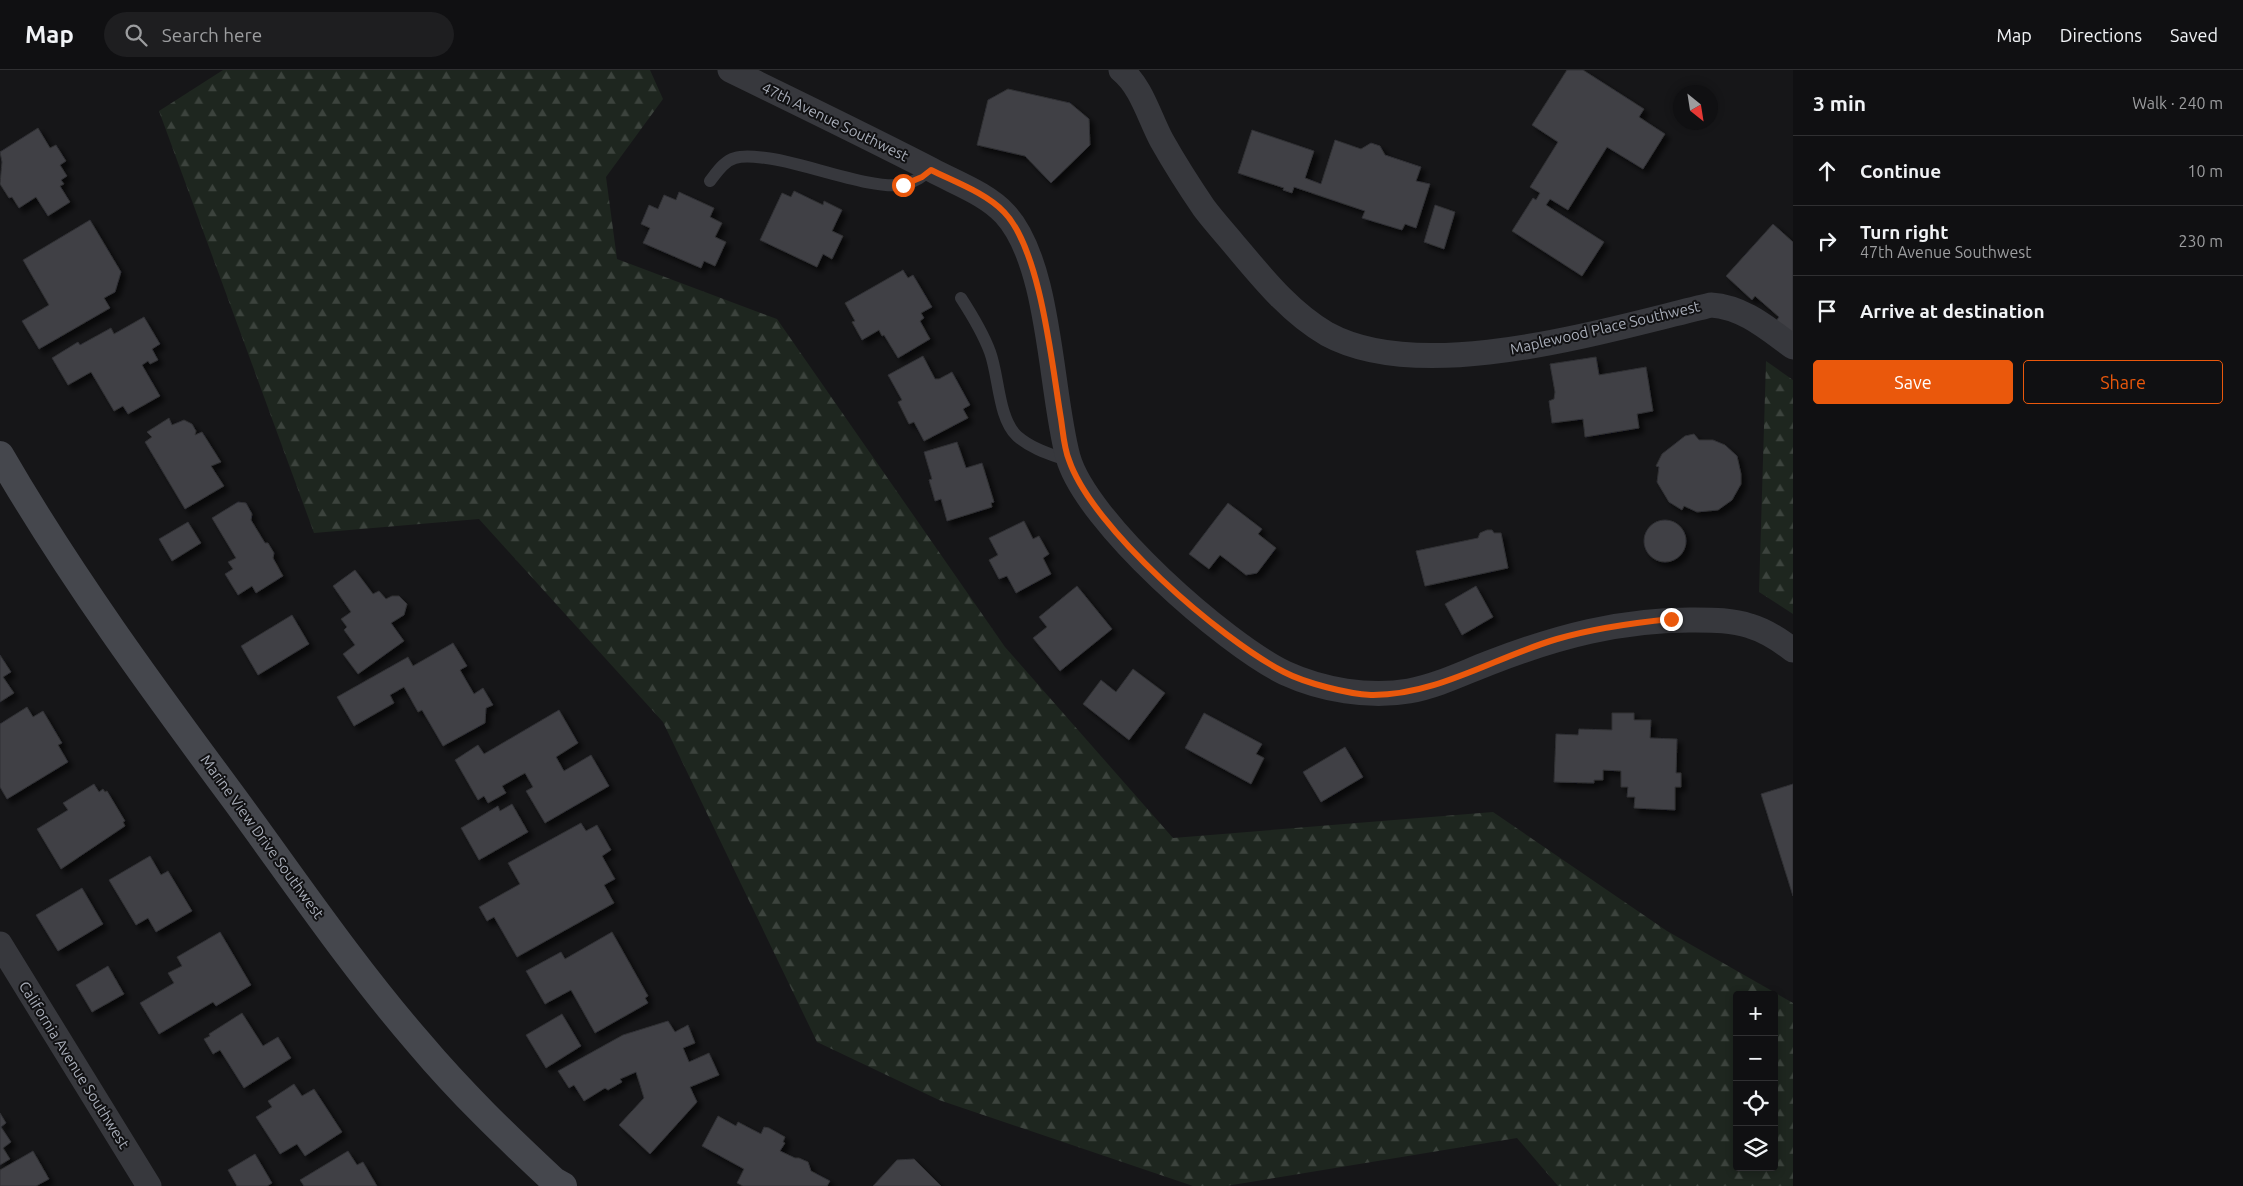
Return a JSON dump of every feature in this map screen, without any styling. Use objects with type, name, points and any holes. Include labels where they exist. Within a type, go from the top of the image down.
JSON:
[{"type":"street","name":"47th Avenue Southwest","points":[[730,70],[931,170],[981,196],[1004,212],[1018,233],[1028,254],[1039,295],[1069,461],[1088,498],[1117,533],[1164,583],[1231,638],[1285,673],[1335,689],[1370,695],[1409,691],[1441,683],[1490,662],[1556,639],[1609,626],[1671,619],[1723,620],[1752,626],[1775,637],[1793,650]]},
{"type":"street","name":"Maplewood Place Southwest","points":[[1121,70],[1131,78],[1162,141],[1205,209],[1286,302],[1307,321],[1330,335],[1361,346],[1406,356],[1502,351],[1553,342],[1711,305],[1725,306],[1743,312],[1793,347]]},
{"type":"street","name":"Marine View Drive Southwest","points":[[0,455],[36,517],[117,637],[366,978],[419,1044],[484,1115],[555,1184]]},
{"type":"street","name":"California Avenue Southwest","points":[[0,944],[149,1186]]},
{"type":"lane","points":[[710,181],[724,165],[735,158],[753,156],[783,160],[875,184],[903,185],[922,177],[931,170]]},
{"type":"lane","points":[[961,298],[976,322],[991,353],[1004,412],[1015,434],[1032,447],[1069,461]]},
{"type":"green space","points":[[223,70],[650,70],[663,99],[606,177],[617,259],[777,319],[1005,647],[1173,838],[1493,812],[1667,931],[1772,991],[1733,991],[1733,1171],[1778,1171],[1778,994],[1793,1003],[1793,1186],[1558,1186],[1517,1138],[1226,1186],[1193,1186],[939,1100],[817,1042],[663,722],[479,519],[314,533],[159,111]]},
{"type":"green space","points":[[1766,361],[1793,380],[1793,614],[1759,592]]},
{"type":"building","points":[[1567,70],[1583,70],[1644,109],[1639,117],[1665,134],[1643,169],[1607,147],[1568,210],[1550,199],[1546,205],[1604,242],[1582,276],[1512,231],[1533,198],[1536,200],[1540,193],[1530,187],[1558,142],[1532,125]]},
{"type":"building","points":[[1008,89],[1070,103],[1089,119],[1090,145],[1051,183],[1025,156],[977,145],[988,100]]},
{"type":"building","points":[[38,128],[50,148],[56,145],[66,161],[60,165],[67,176],[61,180],[64,184],[60,186],[70,202],[48,216],[36,197],[19,208],[12,197],[9,198],[0,184],[2,162],[0,152]]},
{"type":"building","points":[[1252,130],[1314,151],[1305,178],[1321,184],[1335,140],[1361,149],[1371,143],[1380,146],[1385,155],[1421,167],[1416,181],[1430,184],[1416,228],[1405,224],[1402,230],[1362,218],[1365,211],[1294,187],[1292,193],[1283,190],[1284,188],[1238,173]]},
{"type":"building","points":[[794,191],[823,205],[824,201],[842,210],[832,231],[843,236],[832,259],[823,254],[817,267],[760,240],[782,193],[791,197]]},
{"type":"building","points":[[679,192],[714,208],[710,217],[722,223],[715,237],[726,242],[715,266],[704,261],[701,268],[643,243],[650,228],[641,224],[649,205],[658,209],[664,195],[676,200]]},
{"type":"building","points":[[1435,205],[1455,212],[1444,249],[1424,242]]},
{"type":"building","points":[[90,220],[121,272],[115,292],[104,298],[110,308],[39,349],[22,321],[49,305],[23,260]]},
{"type":"building","points":[[1773,224],[1793,242],[1793,336],[1776,321],[1779,317],[1755,296],[1752,300],[1726,276]]},
{"type":"building","points":[[903,270],[908,278],[913,275],[932,307],[921,313],[924,318],[920,321],[930,339],[898,358],[879,330],[862,340],[852,322],[855,321],[845,303]]},
{"type":"building","points":[[144,317],[160,344],[152,349],[158,360],[150,364],[148,361],[142,365],[160,396],[128,414],[123,406],[114,411],[91,372],[68,385],[52,358],[78,342],[80,345],[111,328],[114,334]]},
{"type":"building","points":[[923,356],[935,379],[939,379],[952,372],[970,405],[963,409],[968,418],[924,441],[914,422],[909,424],[898,402],[902,400],[888,375]]},
{"type":"building","points":[[1596,357],[1599,375],[1646,367],[1653,411],[1637,414],[1639,428],[1585,437],[1583,419],[1552,423],[1549,401],[1554,399],[1555,392],[1550,364]]},
{"type":"building","points":[[169,418],[172,425],[184,420],[192,424],[196,431],[195,435],[202,432],[221,462],[211,466],[224,486],[185,509],[145,442],[152,437],[147,432]]},
{"type":"building","points":[[1694,434],[1699,440],[1713,440],[1725,445],[1737,456],[1741,484],[1732,500],[1718,510],[1697,512],[1684,506],[1682,510],[1669,502],[1657,482],[1659,467],[1656,466],[1662,454],[1685,436]]},
{"type":"building","points":[[957,442],[966,468],[982,463],[994,502],[991,503],[992,507],[947,521],[941,499],[935,501],[929,480],[932,479],[924,452]]},
{"type":"building","points":[[238,502],[246,503],[252,514],[251,520],[265,543],[268,543],[274,553],[273,558],[283,576],[256,593],[252,586],[238,595],[225,574],[233,569],[228,562],[236,558],[212,518]]},
{"type":"building","points":[[1228,503],[1262,529],[1258,534],[1276,548],[1257,573],[1246,575],[1220,555],[1209,569],[1189,554]]},
{"type":"building","points":[[1665,520],[1680,526],[1686,541],[1680,556],[1665,562],[1650,556],[1644,541],[1650,526]]},
{"type":"building","points":[[1024,521],[1033,539],[1039,536],[1049,554],[1043,558],[1051,574],[1016,593],[1007,576],[999,579],[989,560],[998,555],[989,538]]},
{"type":"building","points":[[188,522],[201,543],[172,561],[159,539]]},
{"type":"building","points":[[1487,530],[1501,533],[1508,568],[1425,586],[1416,551],[1478,538],[1480,533]]},
{"type":"building","points":[[355,570],[373,594],[379,591],[386,599],[392,596],[399,596],[407,604],[404,615],[391,623],[404,641],[358,674],[343,654],[355,645],[344,630],[347,627],[341,619],[351,612],[333,586]]},
{"type":"building","points":[[1077,586],[1112,629],[1060,671],[1033,638],[1047,627],[1039,617]]},
{"type":"building","points":[[1476,586],[1493,617],[1462,635],[1445,604]]},
{"type":"building","points":[[292,615],[309,644],[258,675],[241,646]]},
{"type":"building","points":[[453,643],[467,666],[460,670],[474,694],[483,688],[493,705],[486,708],[485,723],[443,746],[422,710],[418,712],[404,687],[390,695],[394,703],[354,726],[337,697],[408,657],[413,666]]},
{"type":"building","points":[[0,655],[11,672],[3,677],[14,693],[0,702]]},
{"type":"building","points":[[1133,669],[1165,693],[1129,740],[1083,704],[1101,680],[1116,692]]},
{"type":"building","points":[[27,707],[33,717],[43,711],[62,743],[58,745],[68,762],[7,799],[0,787],[0,724]]},
{"type":"building","points":[[559,710],[578,743],[556,757],[564,771],[591,755],[609,786],[545,823],[526,791],[533,787],[525,773],[502,786],[506,793],[488,803],[484,796],[478,800],[455,760],[478,745],[484,754]]},
{"type":"building","points":[[1204,713],[1262,744],[1256,754],[1264,758],[1251,784],[1185,748]]},
{"type":"building","points":[[1612,713],[1634,713],[1634,720],[1651,720],[1650,738],[1677,739],[1676,773],[1681,773],[1681,787],[1675,787],[1675,810],[1634,808],[1635,797],[1627,797],[1628,787],[1621,787],[1621,771],[1603,770],[1603,780],[1594,780],[1594,783],[1554,782],[1556,734],[1578,735],[1579,729],[1612,730]]},
{"type":"building","points":[[1345,747],[1363,777],[1321,802],[1303,772]]},
{"type":"building","points":[[94,784],[99,792],[103,789],[105,792],[107,791],[125,821],[123,822],[125,826],[61,869],[37,829],[68,810],[63,803]]},
{"type":"building","points":[[1793,784],[1793,896],[1761,794]]},
{"type":"building","points":[[512,804],[528,832],[479,860],[461,828],[498,806],[500,811]]},
{"type":"building","points":[[581,823],[586,831],[597,825],[611,850],[602,856],[615,879],[604,885],[614,903],[517,957],[494,917],[487,921],[479,907],[520,884],[508,863]]},
{"type":"building","points":[[150,856],[161,875],[168,871],[192,911],[156,932],[148,918],[136,925],[109,880]]},
{"type":"building","points":[[82,888],[103,924],[58,951],[36,915]]},
{"type":"building","points":[[220,932],[251,985],[216,1006],[213,1002],[159,1034],[140,1003],[174,983],[168,973],[182,966],[177,957]]},
{"type":"building","points":[[612,932],[648,996],[645,998],[648,1003],[595,1033],[571,990],[545,1004],[526,971],[561,952],[565,959]]},
{"type":"building","points":[[108,966],[124,994],[92,1012],[76,985]]},
{"type":"building","points":[[242,1013],[263,1046],[278,1037],[291,1058],[244,1088],[220,1050],[213,1054],[204,1039]]},
{"type":"building","points":[[562,1014],[581,1046],[546,1068],[526,1035]]},
{"type":"building","points":[[668,1021],[675,1032],[688,1025],[695,1043],[683,1048],[689,1062],[709,1053],[719,1075],[690,1087],[697,1102],[650,1154],[619,1125],[644,1098],[636,1072],[620,1079],[622,1082],[608,1090],[605,1088],[584,1101],[574,1085],[569,1088],[558,1071],[623,1035]]},
{"type":"building","points":[[294,1084],[302,1096],[314,1089],[342,1132],[305,1156],[297,1144],[280,1154],[256,1117],[272,1107],[268,1101]]},
{"type":"building","points":[[0,1113],[6,1123],[1,1127],[11,1142],[3,1148],[10,1159],[0,1165]]},
{"type":"building","points":[[718,1116],[736,1126],[738,1122],[761,1134],[764,1127],[785,1137],[783,1142],[785,1143],[780,1151],[808,1162],[811,1171],[830,1181],[827,1186],[743,1186],[737,1183],[744,1169],[702,1146]]},
{"type":"building","points":[[33,1151],[49,1179],[36,1186],[0,1186],[0,1170]]},
{"type":"building","points":[[348,1151],[357,1165],[363,1162],[377,1186],[304,1186],[300,1180]]},
{"type":"building","points":[[255,1154],[272,1183],[267,1186],[237,1186],[228,1170]]},
{"type":"building","points":[[914,1159],[941,1186],[873,1186],[897,1160]]},
{"type":"route","points":[[903,185],[922,177],[931,170],[981,196],[1004,212],[1018,233],[1028,254],[1039,295],[1069,461],[1088,498],[1117,533],[1164,583],[1231,638],[1285,673],[1335,689],[1370,695],[1409,691],[1441,683],[1490,662],[1556,639],[1609,626],[1671,619]]}]
